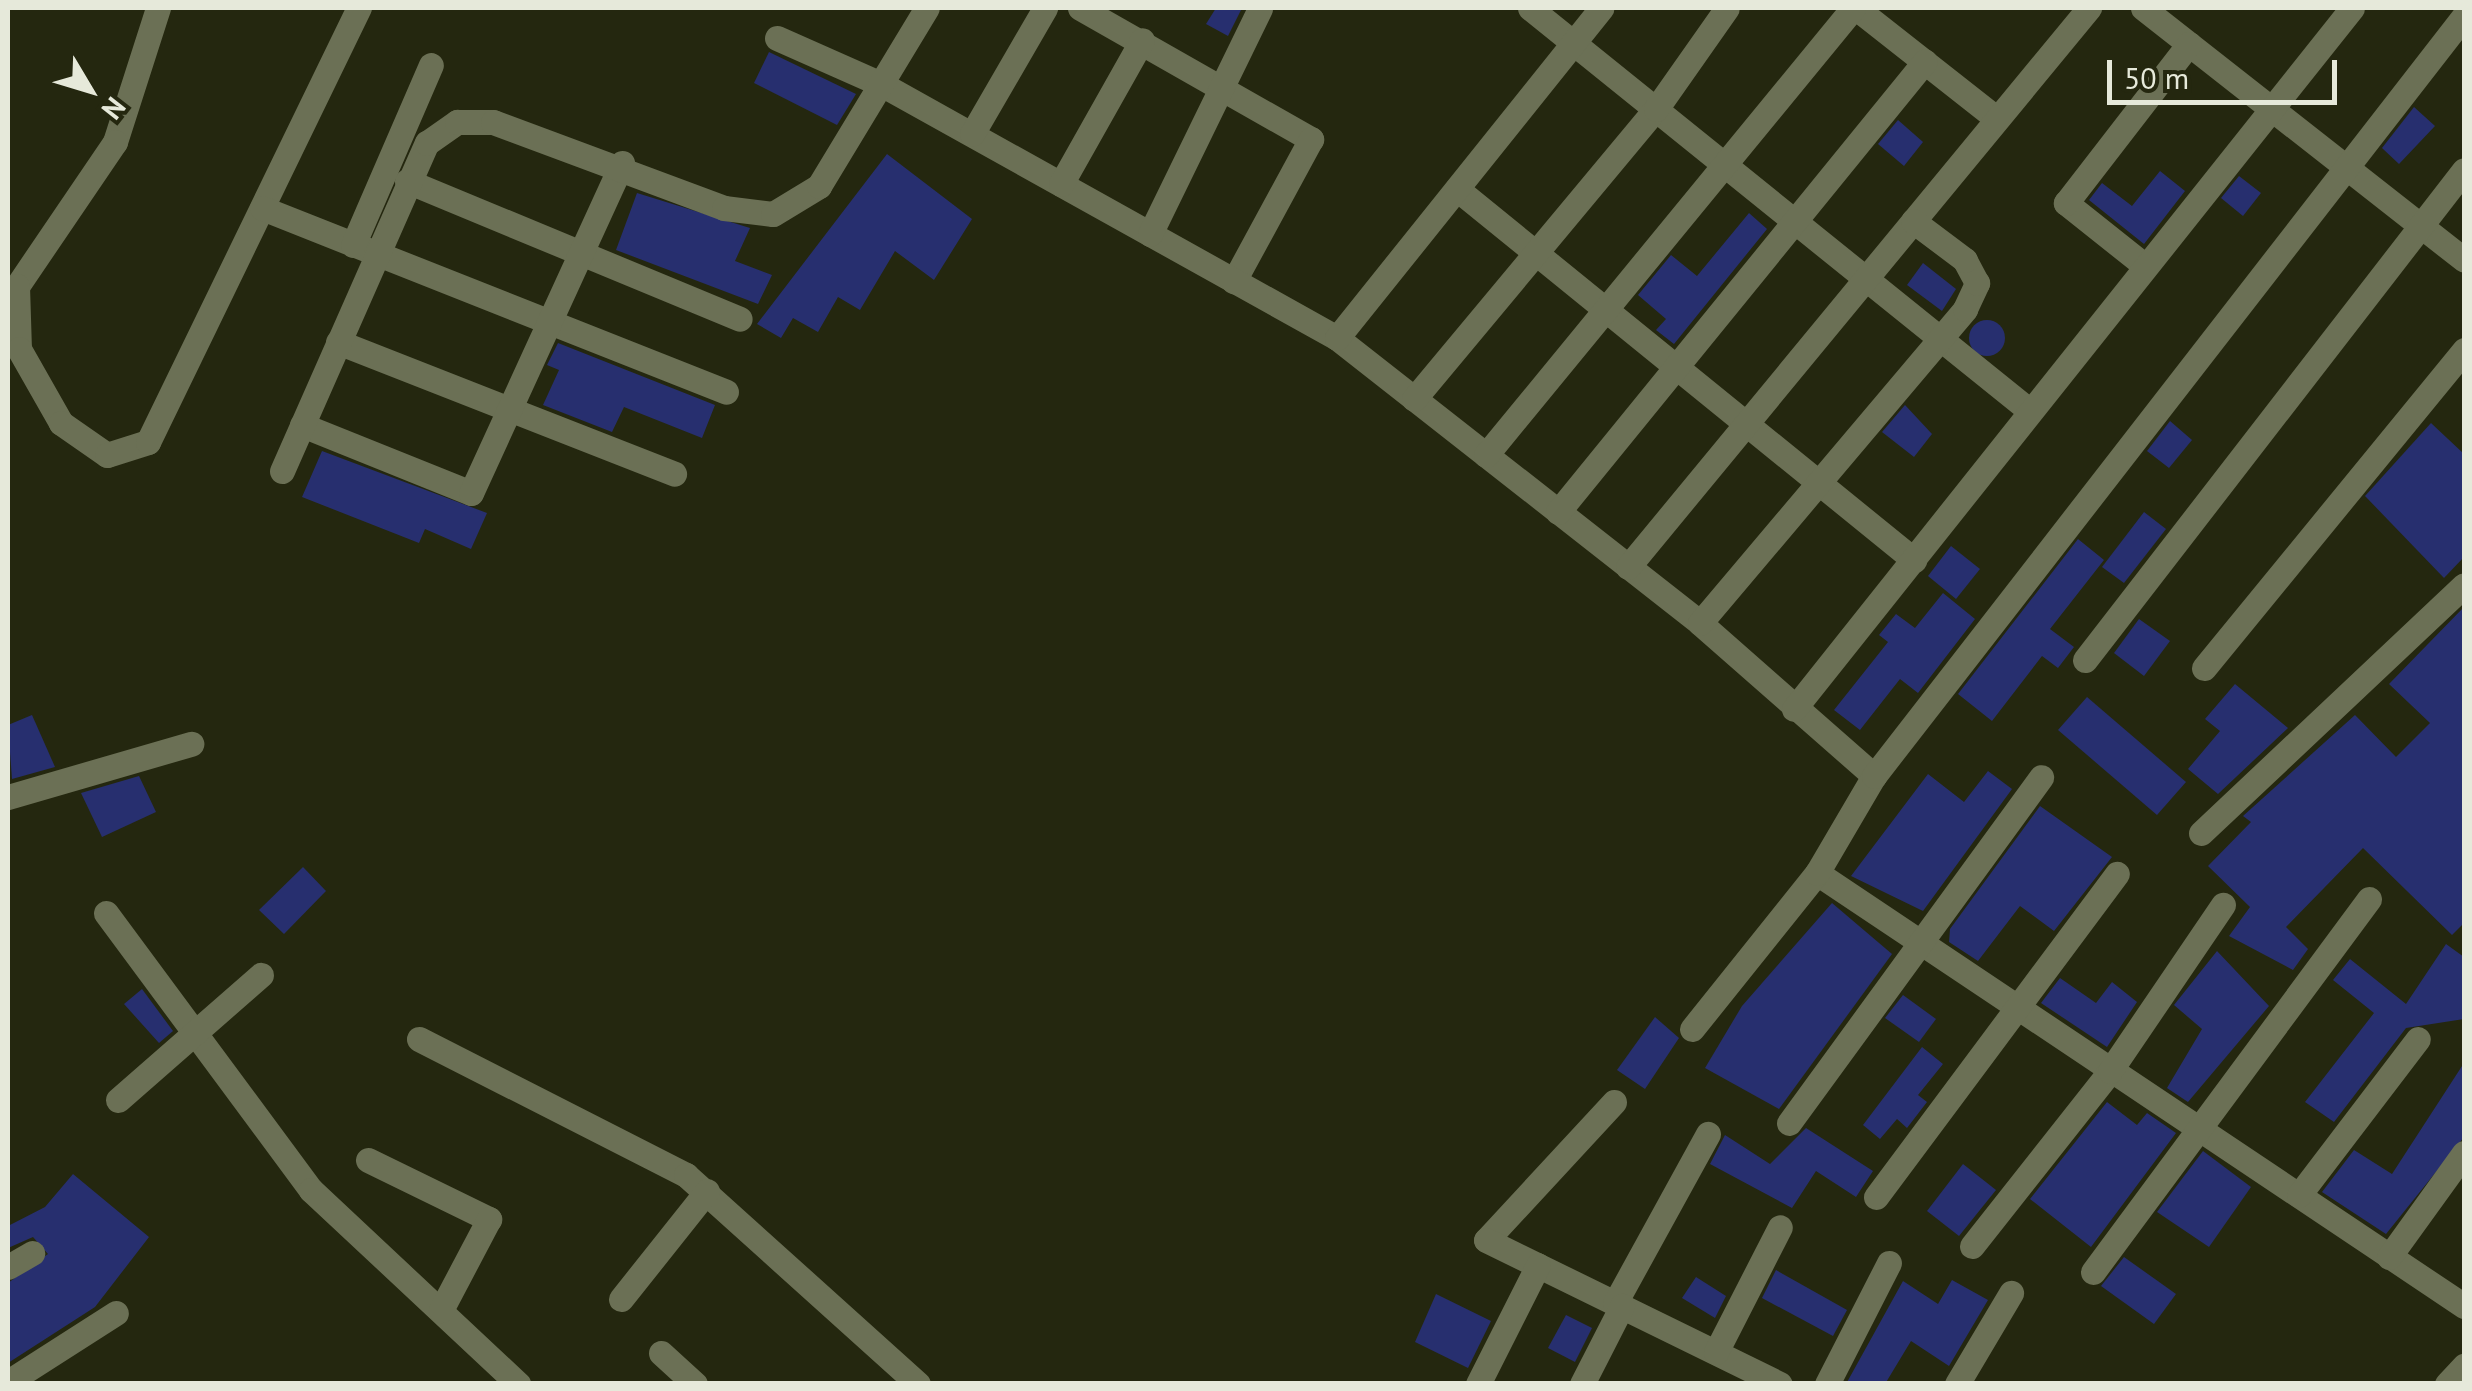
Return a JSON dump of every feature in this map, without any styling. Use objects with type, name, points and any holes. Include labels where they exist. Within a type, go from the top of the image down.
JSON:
[{"type":"street","points":[[158,8],[115,142],[17,286],[19,349],[61,423],[108,455],[148,442],[359,8]]},
{"type":"street","points":[[365,250],[407,182],[426,142],[457,122],[493,122],[622,163],[724,208],[774,214],[819,186],[884,85],[927,8]]},
{"type":"street","points":[[972,134],[1045,8]]},
{"type":"street","points":[[1080,8],[1225,84],[1311,140],[1234,281]]},
{"type":"street","points":[[1150,234],[1260,8]]},
{"type":"street","points":[[1530,8],[2030,411]]},
{"type":"street","points":[[1337,338],[1601,8]]},
{"type":"street","points":[[1414,399],[1533,251],[1656,109],[1726,8]]},
{"type":"street","points":[[1486,456],[1601,306],[1725,165],[1854,8],[1997,119]]},
{"type":"street","points":[[1628,567],[2089,8]]},
{"type":"street","points":[[2143,8],[2464,260]]},
{"type":"street","points":[[1794,709],[2268,106],[2352,8]]},
{"type":"street","points":[[1692,1029],[1817,873],[1874,776],[2342,165],[2464,16]]},
{"type":"street","points":[[777,38],[884,85],[1337,338],[1700,623],[1874,776]]},
{"type":"street","points":[[1060,184],[1142,40]]},
{"type":"street","points":[[2144,265],[2066,204],[2188,44]]},
{"type":"street","points":[[1558,512],[1925,61]]},
{"type":"street","points":[[282,471],[338,342],[365,250],[432,64]]},
{"type":"street","points":[[302,425],[471,492],[622,163]]},
{"type":"street","points":[[2085,660],[2464,170]]},
{"type":"street","points":[[407,182],[740,319]]},
{"type":"street","points":[[1457,189],[1914,560]]},
{"type":"street","points":[[262,208],[726,392]]},
{"type":"street","points":[[1700,623],[1940,338],[1977,283],[1965,260],[1914,221]]},
{"type":"street","points":[[338,342],[506,412],[674,474]]},
{"type":"street","points":[[2204,668],[2464,350]]},
{"type":"street","points":[[2201,833],[2464,584]]},
{"type":"street","points":[[8,797],[192,744]]},
{"type":"street","points":[[1789,1123],[2042,778]]},
{"type":"street","points":[[1817,873],[1921,947],[2464,1306]]},
{"type":"street","points":[[1876,1196],[2117,874]]},
{"type":"street","points":[[2093,1272],[2369,898]]},
{"type":"street","points":[[1972,1246],[2110,1071],[2224,905]]},
{"type":"street","points":[[106,913],[311,1190],[518,1384]]},
{"type":"street","points":[[118,1100],[261,975]]},
{"type":"street","points":[[419,1039],[707,1191],[918,1384]]},
{"type":"street","points":[[2298,1195],[2418,1039]]},
{"type":"street","points":[[1614,1102],[1486,1240],[1780,1384]]},
{"type":"street","points":[[1582,1384],[1708,1134]]},
{"type":"street","points":[[2390,1257],[2464,1153]]},
{"type":"street","points":[[368,1160],[489,1219],[441,1310]]},
{"type":"street","points":[[621,1299],[707,1191]]},
{"type":"street","points":[[1716,1352],[1780,1227]]},
{"type":"street","points":[[8,1267],[32,1253]]},
{"type":"street","points":[[1827,1384],[1889,1263]]},
{"type":"street","points":[[1478,1384],[1538,1265]]},
{"type":"street","points":[[1958,1384],[2010,1293]]},
{"type":"street","points":[[8,1382],[116,1313]]},
{"type":"street","points":[[662,1353],[695,1384]]},
{"type":"street","points":[[2447,1384],[2464,1366]]},
{"type":"building","points":[[1216,8],[1242,8],[1228,36],[1206,24]]},
{"type":"building","points":[[769,52],[856,94],[837,125],[754,83]]},
{"type":"building","points":[[2414,107],[2435,126],[2399,164],[2382,148]]},
{"type":"building","points":[[1898,120],[1923,142],[1904,166],[1878,144]]},
{"type":"building","points":[[887,154],[972,219],[934,280],[895,251],[860,310],[838,297],[818,332],[793,318],[781,338],[757,324]]},
{"type":"building","points":[[2160,171],[2185,191],[2144,244],[2089,200],[2102,183],[2132,206]]},
{"type":"building","points":[[2239,176],[2261,193],[2243,216],[2221,198]]},
{"type":"building","points":[[637,193],[750,228],[735,261],[772,275],[758,304],[616,250]]},
{"type":"building","points":[[1749,213],[1767,229],[1674,344],[1656,330],[1666,319],[1638,295],[1671,255],[1697,276]]},
{"type":"building","points":[[1923,263],[1956,289],[1942,311],[1907,285]]},
{"type":"building","points":[[1987,320],[2000,325],[2005,338],[2000,351],[1987,356],[1974,351],[1969,338],[1974,325]]},
{"type":"building","points":[[558,343],[715,405],[702,438],[624,407],[612,432],[543,405],[559,370],[547,365]]},
{"type":"building","points":[[1905,405],[1932,434],[1914,457],[1882,432]]},
{"type":"building","points":[[2170,421],[2192,440],[2169,468],[2147,451]]},
{"type":"building","points":[[2431,423],[2464,454],[2464,557],[2444,578],[2365,496]]},
{"type":"building","points":[[322,451],[487,513],[471,549],[425,529],[419,543],[302,497]]},
{"type":"building","points":[[2144,512],[2166,529],[2124,583],[2102,567]]},
{"type":"building","points":[[2078,539],[2104,560],[2050,629],[2074,647],[2058,668],[2042,656],[1992,721],[1958,694]]},
{"type":"building","points":[[1951,546],[1980,569],[1956,599],[1928,576]]},
{"type":"building","points":[[1943,593],[1975,619],[1918,693],[1900,679],[1860,730],[1834,710],[1888,642],[1879,635],[1896,614],[1915,628]]},
{"type":"building","points":[[2464,607],[2464,923],[2452,935],[2363,848],[2286,927],[2308,949],[2293,970],[2229,936],[2250,907],[2208,866],[2251,822],[2243,816],[2355,715],[2396,757],[2430,723],[2389,684]]},
{"type":"building","points":[[2139,619],[2170,641],[2144,676],[2114,653]]},
{"type":"building","points":[[2235,684],[2288,728],[2218,794],[2188,769],[2220,731],[2205,719]]},
{"type":"building","points":[[2087,697],[2186,782],[2157,815],[2058,730]]},
{"type":"building","points":[[32,715],[55,767],[12,779],[8,725]]},
{"type":"building","points":[[1988,771],[2012,789],[1923,911],[1851,876],[1928,774],[1964,802]]},
{"type":"building","points":[[139,776],[156,812],[102,837],[81,793]]},
{"type":"building","points":[[2040,806],[2112,857],[2054,931],[2020,906],[1978,961],[1949,942],[1950,929]]},
{"type":"building","points":[[303,867],[326,891],[284,934],[259,910]]},
{"type":"building","points":[[1832,903],[1892,954],[1779,1109],[1705,1068],[1742,1006]]},
{"type":"building","points":[[2446,944],[2464,957],[2464,1019],[2406,1028],[2334,1122],[2305,1102],[2374,1013],[2333,980],[2350,959],[2406,1004]]},
{"type":"building","points":[[2217,951],[2269,1006],[2188,1102],[2167,1088],[2202,1029],[2174,1005]]},
{"type":"building","points":[[2060,978],[2096,1003],[2112,982],[2137,1002],[2107,1047],[2041,1003]]},
{"type":"building","points":[[142,989],[173,1031],[159,1043],[124,1004]]},
{"type":"building","points":[[1903,995],[1936,1019],[1919,1042],[1885,1018]]},
{"type":"building","points":[[1655,1017],[1679,1038],[1645,1089],[1617,1070]]},
{"type":"building","points":[[1922,1047],[1943,1064],[1918,1095],[1927,1102],[1907,1128],[1897,1119],[1880,1139],[1863,1125]]},
{"type":"building","points":[[2464,1063],[2464,1137],[2386,1234],[2322,1192],[2354,1150],[2392,1174]]},
{"type":"building","points":[[2107,1102],[2137,1125],[2147,1113],[2176,1133],[2091,1247],[2030,1199]]},
{"type":"building","points":[[1806,1128],[1873,1171],[1856,1197],[1816,1171],[1792,1208],[1710,1164],[1725,1135],[1770,1164]]},
{"type":"building","points":[[2203,1151],[2251,1187],[2209,1247],[2157,1212]]},
{"type":"building","points":[[1963,1164],[1996,1190],[1959,1236],[1927,1211]]},
{"type":"building","points":[[73,1174],[149,1237],[95,1307],[8,1363],[8,1283],[48,1254],[33,1237],[8,1248],[8,1226],[45,1207]]},
{"type":"building","points":[[2124,1257],[2176,1294],[2154,1324],[2101,1286]]},
{"type":"building","points":[[1776,1270],[1847,1310],[1833,1336],[1762,1298]]},
{"type":"building","points":[[1696,1277],[1726,1296],[1715,1318],[1682,1298]]},
{"type":"building","points":[[1952,1280],[1988,1300],[1949,1366],[1911,1341],[1885,1384],[1846,1384],[1903,1281],[1938,1304]]},
{"type":"building","points":[[1436,1294],[1491,1321],[1468,1368],[1415,1342]]},
{"type":"building","points":[[1566,1315],[1592,1328],[1575,1362],[1548,1348]]}]
